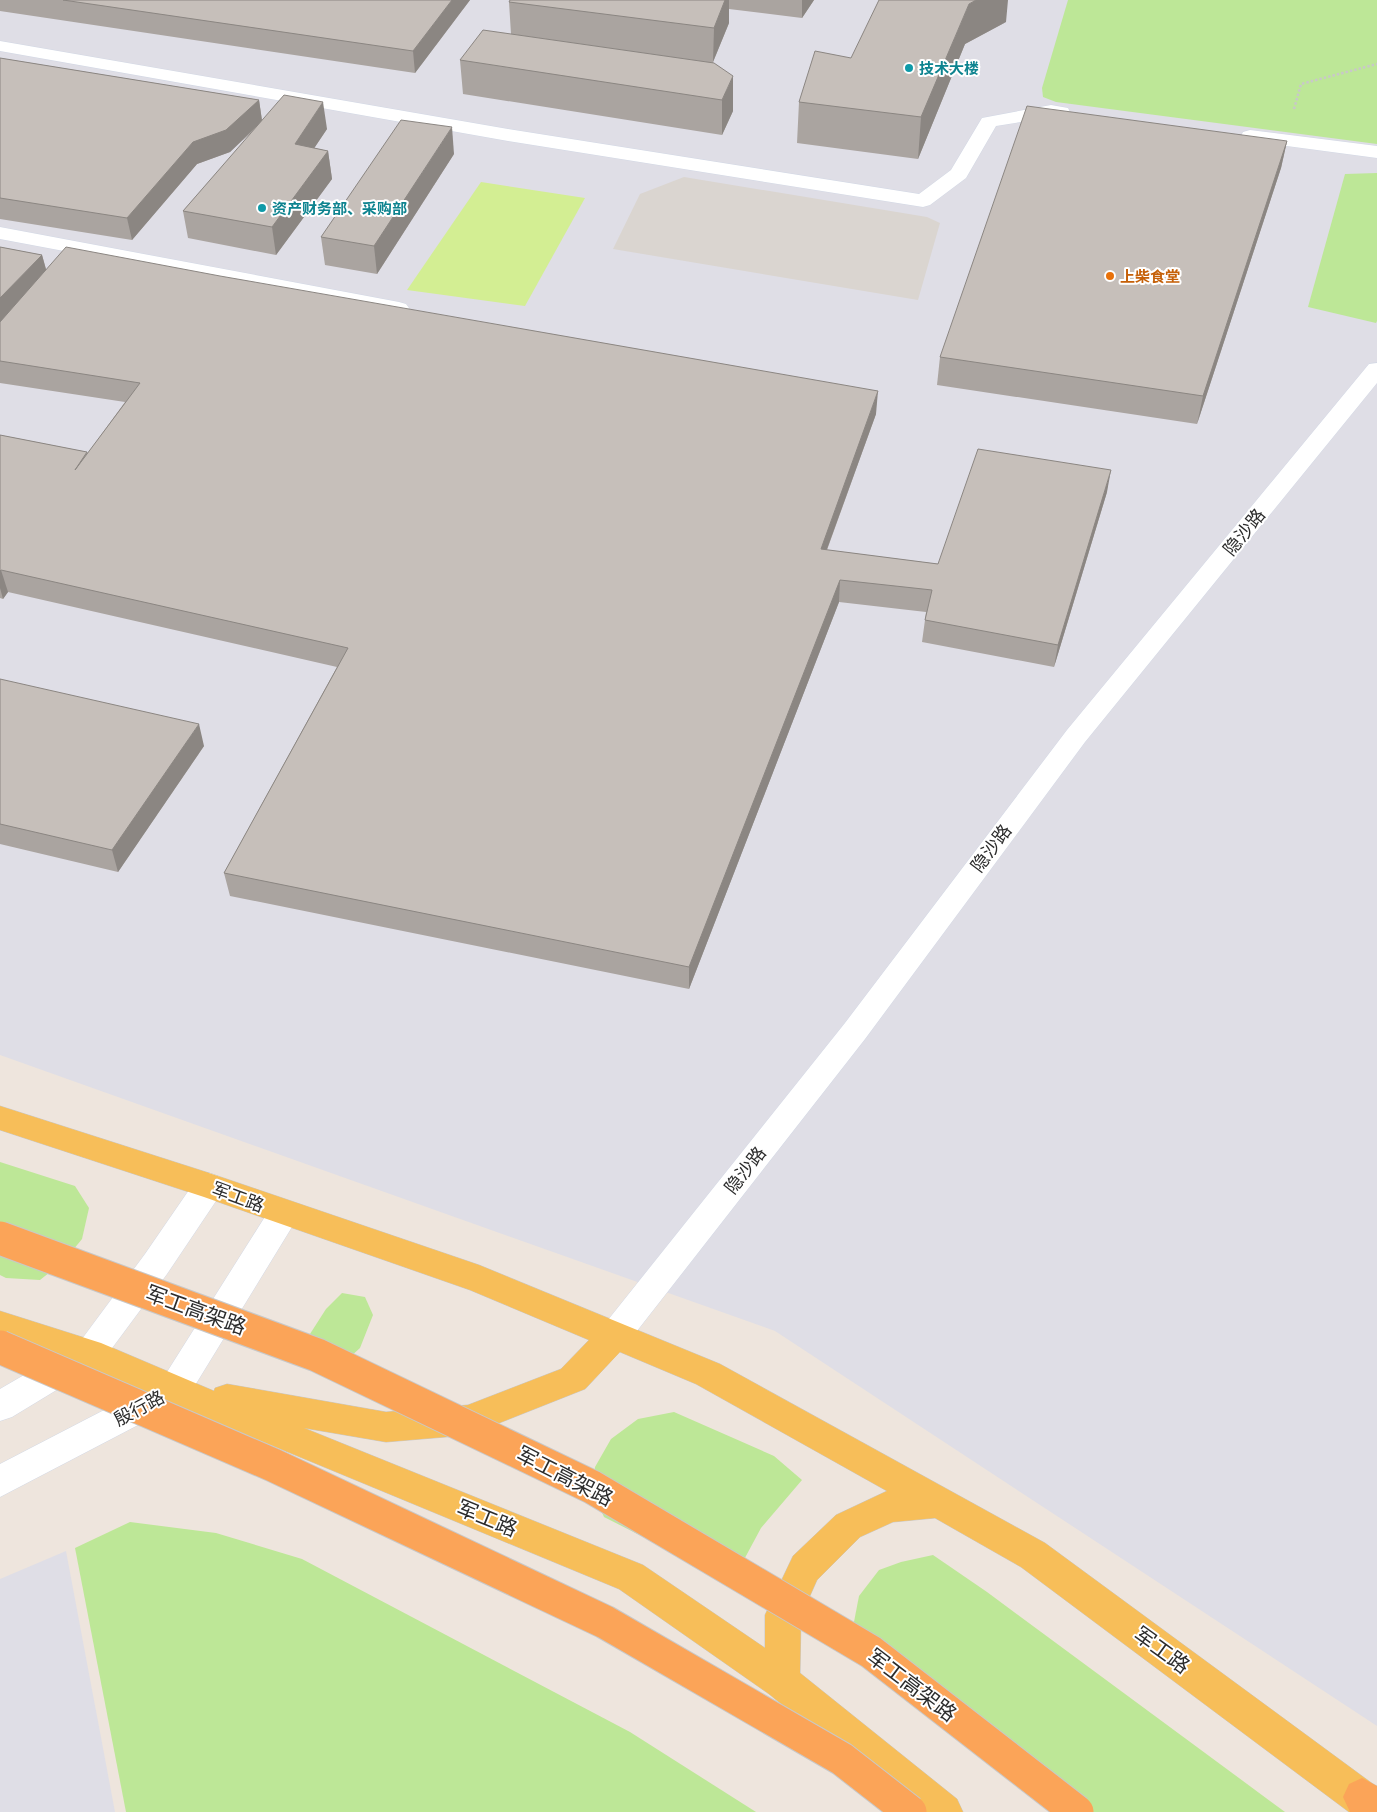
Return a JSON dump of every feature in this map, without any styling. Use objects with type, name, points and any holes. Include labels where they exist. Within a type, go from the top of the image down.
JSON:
[{"type":"highway","name":"军工高架路","points":[[0,1238],[317,1355],[592,1487],[871,1652],[1077,1812]]},
{"type":"highway","points":[[0,1347],[273,1465],[605,1622],[842,1759],[910,1812]]},
{"type":"main road","name":"军工路","points":[[0,1118],[208,1186],[479,1279],[708,1374],[1033,1555],[1372,1806]]},
{"type":"main road","name":"军工路","points":[[0,1325],[90,1353],[174,1390],[631,1577],[782,1681],[944,1812]]},
{"type":"main road","name":"军工路","points":[[174,1390],[386,1427],[469,1420],[573,1379],[615,1334]]},
{"type":"main road","points":[[782,1681],[783,1614],[805,1568],[848,1526],[890,1506],[939,1502]]},
{"type":"street","points":[[0,46],[498,133],[923,200],[959,174],[989,122],[1051,111],[1080,115]]},
{"type":"street","points":[[1229,133],[1377,152]]},
{"type":"street","points":[[0,233],[420,311]]},
{"type":"street","name":"隐沙路","points":[[615,1334],[855,1032],[1076,736],[1377,369]]},
{"type":"street","points":[[0,1406],[90,1353],[156,1264],[208,1186]]},
{"type":"street","name":"殷行路","points":[[0,1481],[174,1390],[284,1213]]},
{"type":"path","points":[[1294,109],[1302,84],[1377,64]]},
{"type":"shaded area","points":[[0,0],[1377,0],[1377,1726],[775,1331],[0,1055]]},
{"type":"shaded area","points":[[684,177],[927,217],[940,223],[918,300],[613,249],[640,194]]},
{"type":"shaded area","points":[[66,1551],[115,1812],[0,1812],[0,1579]]},
{"type":"green space","points":[[1068,0],[1377,0],[1377,144],[1056,102],[1043,97],[1042,88]]},
{"type":"green space","points":[[1377,173],[1376,323],[1308,307],[1345,174]]},
{"type":"green space","points":[[481,182],[585,198],[525,306],[407,290]]},
{"type":"green space","points":[[0,1162],[75,1186],[89,1208],[82,1239],[64,1261],[40,1280],[6,1278],[0,1275]]},
{"type":"green space","points":[[342,1293],[365,1297],[373,1315],[360,1348],[339,1367],[301,1348],[326,1309]]},
{"type":"green space","points":[[674,1412],[774,1456],[802,1480],[761,1528],[732,1582],[604,1517],[592,1491],[595,1467],[611,1439],[638,1419]]},
{"type":"green space","points":[[130,1522],[216,1533],[302,1559],[630,1732],[756,1812],[126,1812],[75,1548]]},
{"type":"green space","points":[[933,1555],[987,1592],[1285,1812],[1068,1812],[853,1627],[859,1596],[879,1570],[901,1562]]},
{"type":"building","points":[[63,0],[452,0],[413,51]]},
{"type":"building","points":[[510,0],[725,0],[714,28],[509,2]]},
{"type":"building","points":[[879,0],[976,0],[969,4],[921,117],[799,102],[815,51],[851,58]]},
{"type":"building","points":[[483,30],[714,63],[733,76],[722,100],[460,60]]},
{"type":"building","points":[[0,58],[259,100],[226,130],[193,142],[127,218],[0,198]]},
{"type":"building","points":[[284,95],[323,102],[295,144],[328,151],[272,227],[183,211]]},
{"type":"building","name":"上柴食堂","points":[[1027,106],[1287,141],[1203,396],[940,357]]},
{"type":"building","points":[[401,120],[452,127],[374,246],[321,237]]},
{"type":"building","points":[[0,247],[42,255],[0,298]]},
{"type":"building","points":[[66,247],[220,276],[878,391],[821,549],[938,564],[978,449],[1111,470],[1058,645],[925,620],[932,590],[840,580],[689,967],[224,873],[348,648],[0,571],[0,435],[87,452],[75,470],[140,383],[0,361],[0,322]]},
{"type":"building","points":[[0,679],[199,724],[112,850],[0,824]]},
{"type":"place","name":"技术大楼","points":[[909,68]]},
{"type":"place","name":"资产财务部、采购部","points":[[262,208]]},
{"type":"place","name":"上柴食堂","points":[[1110,276]]}]
